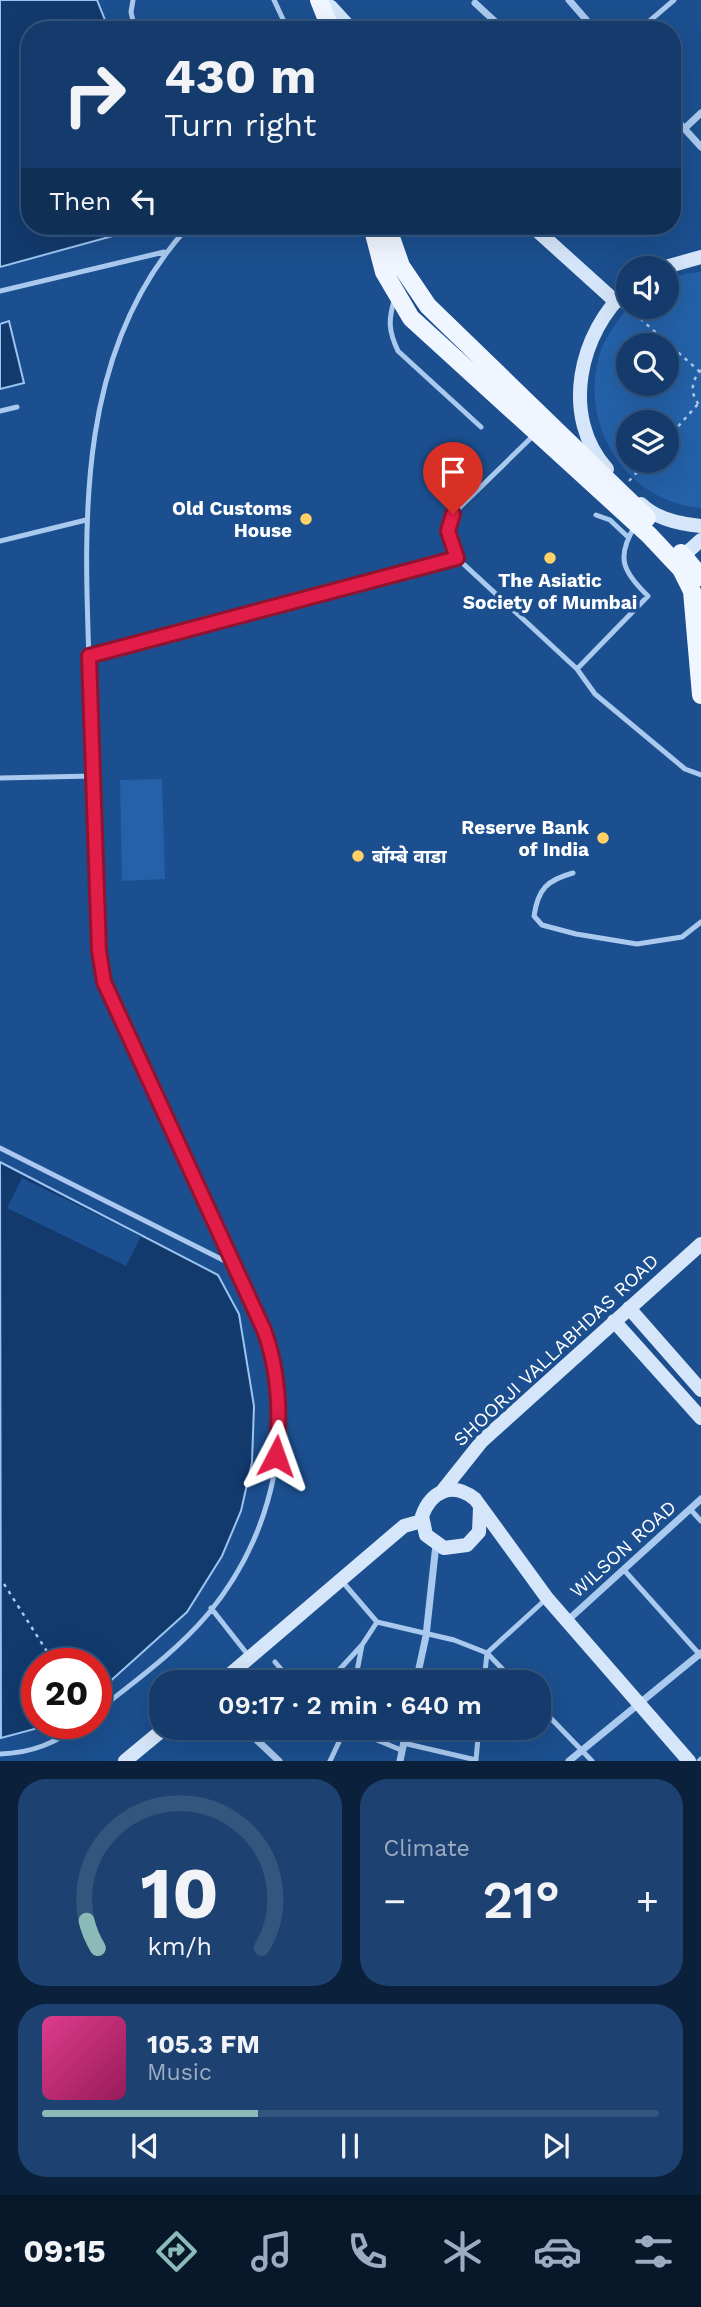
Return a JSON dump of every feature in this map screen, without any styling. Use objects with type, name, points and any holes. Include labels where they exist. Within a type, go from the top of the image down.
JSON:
[{"type":"main road","points":[[326,2],[329,21]]},
{"type":"main road","points":[[376,235],[392,269],[542,427],[633,530],[694,575]]},
{"type":"main road","points":[[388,235],[396,294],[411,318],[542,427],[568,439],[683,556],[694,575],[692,591],[701,695]]},
{"type":"street","points":[[569,0],[587,21]]},
{"type":"street","points":[[326,2],[344,21]]},
{"type":"street","points":[[475,3],[494,21]]},
{"type":"street","points":[[684,129],[701,113]]},
{"type":"street","points":[[681,126],[701,148]]},
{"type":"street","points":[[542,235],[616,300]]},
{"type":"street","points":[[679,263],[701,257]]},
{"type":"street","points":[[616,310],[592,336],[581,376],[582,417],[595,456],[649,511],[682,524],[701,526]]},
{"type":"street","points":[[572,464],[568,439],[572,426],[582,417]]},
{"type":"street","points":[[683,556],[701,540]]},
{"type":"street","name":"SHOORJI VALLABHDAS ROAD","points":[[443,1490],[482,1441],[701,1244]]},
{"type":"street","points":[[629,1308],[700,1386],[683,1398]]},
{"type":"street","points":[[614,1321],[701,1418]]},
{"type":"street","points":[[480,1508],[482,1522],[479,1532],[467,1545],[457,1549],[436,1544],[426,1535],[422,1521],[426,1503],[443,1490],[457,1489],[468,1493],[480,1508],[547,1598],[690,1761]]},
{"type":"street","name":"WILSON ROAD","points":[[567,1621],[701,1499]]},
{"type":"street","points":[[234,1670],[404,1527],[422,1521]]},
{"type":"street","points":[[419,1670],[426,1636],[436,1544]]},
{"type":"street","points":[[569,1761],[584,1752],[701,1655]]},
{"type":"street","points":[[125,1761],[150,1740]]},
{"type":"street","points":[[400,1761],[404,1740]]},
{"type":"street","points":[[258,1742],[279,1761]]},
{"type":"lane","points":[[133,0],[133,21]]},
{"type":"lane","points":[[274,0],[284,21]]},
{"type":"lane","points":[[650,21],[674,0]]},
{"type":"lane","points":[[112,1699],[171,1649],[211,1608],[243,1564],[262,1523],[274,1482],[279,1431],[273,1355],[104,982],[99,951],[86,520],[93,432],[113,355],[136,301],[164,253],[181,235]]},
{"type":"lane","points":[[0,291],[164,253]]},
{"type":"lane","points":[[396,294],[388,320],[390,334],[398,351],[481,427]]},
{"type":"lane","points":[[0,411],[17,407]]},
{"type":"lane","points":[[542,427],[453,514],[448,531],[457,558],[577,669],[594,694],[685,769],[701,775]]},
{"type":"lane","points":[[577,669],[648,596],[632,581],[622,558],[624,545],[633,530],[596,515]]},
{"type":"lane","points":[[0,541],[86,520]]},
{"type":"lane","points":[[89,656],[457,558]]},
{"type":"lane","points":[[0,778],[93,776]]},
{"type":"lane","points":[[573,873],[550,880],[541,888],[534,916],[542,925],[576,934],[637,944],[682,937],[701,922]]},
{"type":"lane","points":[[0,1148],[234,1266]]},
{"type":"lane","points":[[690,1509],[701,1521]]},
{"type":"lane","points":[[624,1570],[701,1655]]},
{"type":"lane","points":[[340,1579],[377,1622],[426,1636],[454,1640],[486,1653],[503,1670]]},
{"type":"lane","points":[[485,1670],[486,1653],[547,1598]]},
{"type":"lane","points":[[211,1608],[249,1657]]},
{"type":"lane","points":[[339,1670],[362,1645],[377,1622]]},
{"type":"lane","points":[[357,1670],[362,1645]]},
{"type":"lane","points":[[275,1662],[282,1670]]},
{"type":"lane","points":[[551,1718],[592,1761]]},
{"type":"lane","points":[[0,1754],[25,1753],[61,1739]]},
{"type":"lane","points":[[330,1761],[340,1740]]},
{"type":"lane","points":[[382,1740],[402,1747],[476,1760],[478,1740]]},
{"type":"path","points":[[639,319],[700,370],[693,384],[699,405],[679,426]]},
{"type":"path","points":[[632,478],[636,473]]},
{"type":"path","points":[[4,1584],[45,1648]]},
{"type":"shaded area","points":[[0,0],[97,0],[105,21],[21,21],[21,235],[116,235],[0,267]]},
{"type":"shaded area","points":[[701,272],[701,508],[676,503],[653,493],[629,473],[679,473],[679,410],[616,410],[616,458],[597,415],[597,364],[609,334],[620,319],[679,319],[679,276]]},
{"type":"shaded area","points":[[9,321],[24,383],[0,389],[0,324]]},
{"type":"shaded area","points":[[162,779],[165,879],[122,881],[120,780]]},
{"type":"shaded area","points":[[0,1162],[218,1275],[239,1314],[254,1406],[252,1462],[241,1511],[222,1556],[187,1612],[112,1680],[112,1648],[21,1648],[21,1733],[1,1738]]},
{"type":"pier","points":[[22,1178],[141,1236],[126,1266],[7,1208]]},
{"type":"place","name":"Old Customs House","points":[[306,519]]},
{"type":"place","name":"The Asiatic Society of Mumbai","points":[[550,558]]},
{"type":"place","name":"Reserve Bank of India","points":[[603,838]]},
{"type":"place","name":"बॉम्बे वाडा","points":[[358,856]]},
{"type":"route","points":[[276,1456],[279,1431],[278,1395],[273,1355],[264,1330],[104,982],[99,951],[89,656],[457,558],[448,531],[453,514]]}]
